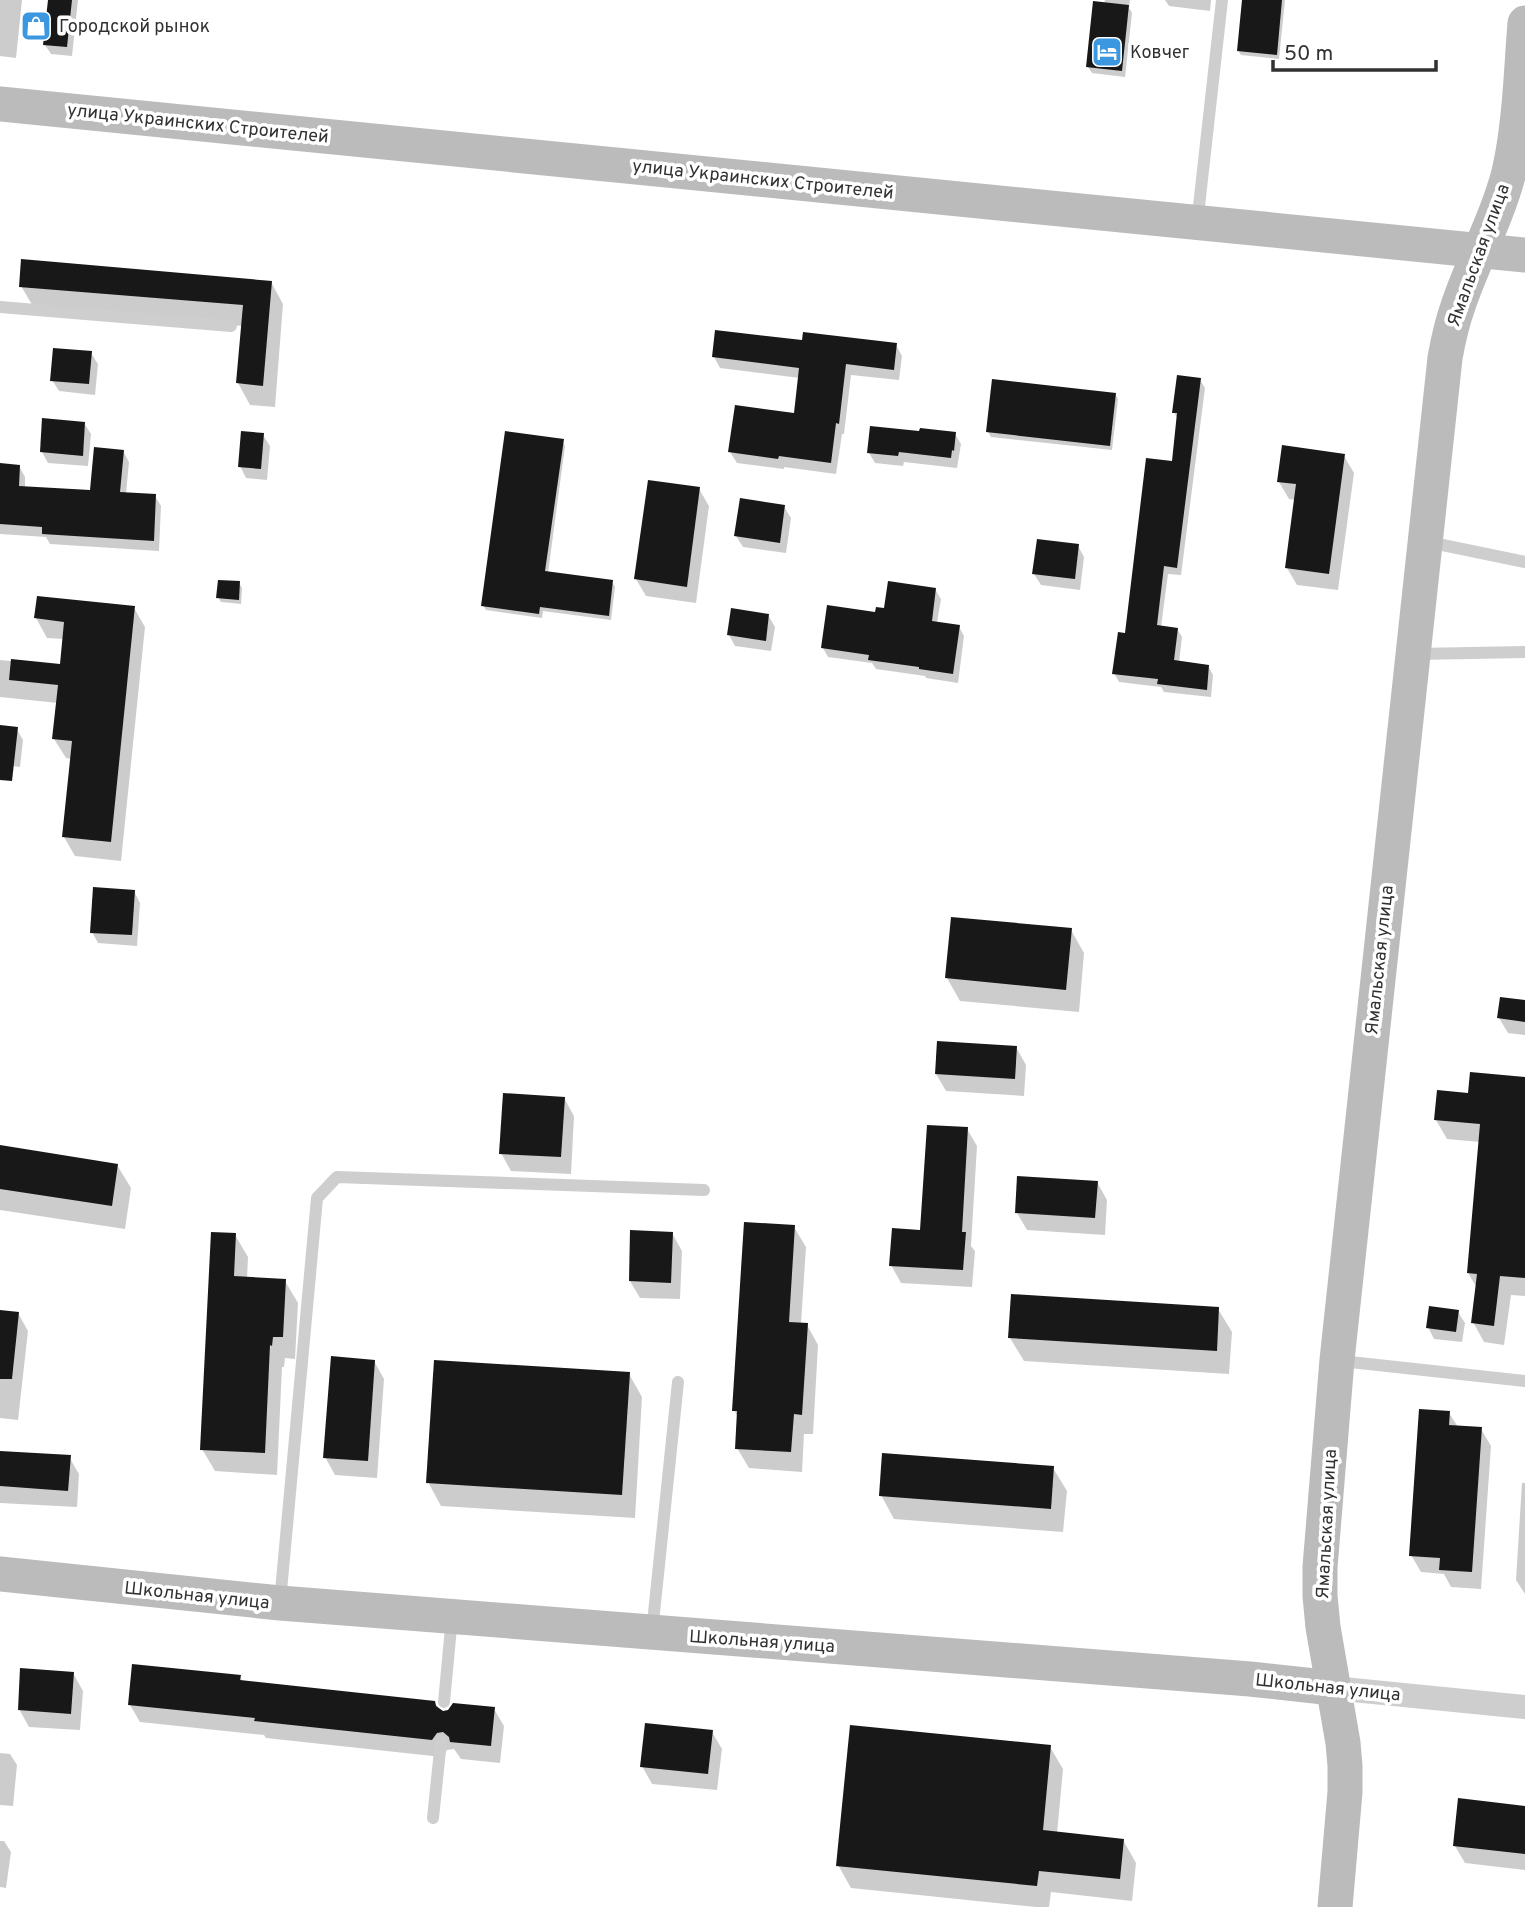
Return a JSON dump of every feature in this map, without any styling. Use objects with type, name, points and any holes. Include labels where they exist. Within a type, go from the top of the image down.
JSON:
[{"type":"street","name":"Ямальская улица","points":[[1335,1907],[1345,1766],[1320,1596],[1320,1567],[1337,1360],[1445,358],[1458,305],[1498,206],[1508,172],[1514,141],[1525,23]]},
{"type":"street","name":"улица Украинских Строителей","points":[[0,104],[1525,255]]},
{"type":"street","name":"Школьная улица","points":[[0,1574],[280,1603],[1236,1678],[1525,1707]]},
{"type":"lane","points":[[1198,215],[1222,0]]},
{"type":"lane","points":[[0,307],[231,326]]},
{"type":"lane","points":[[1425,541],[1525,562]]},
{"type":"lane","points":[[1412,654],[1525,652]]},
{"type":"lane","points":[[280,1603],[317,1198],[337,1177],[704,1190]]},
{"type":"lane","points":[[1337,1360],[1525,1381]]},
{"type":"lane","points":[[652,1632],[678,1382]]},
{"type":"lane","points":[[444,1702],[452,1617]]},
{"type":"lane","points":[[433,1818],[440,1741]]},
{"type":"building","points":[[48,0],[72,0],[67,47],[43,45]]},
{"type":"building","points":[[1242,0],[1282,0],[1277,55],[1237,51]]},
{"type":"building","points":[[1093,1],[1129,5],[1122,71],[1086,67]]},
{"type":"building","points":[[21,259],[272,281],[263,386],[236,383],[243,305],[19,287]]},
{"type":"building","points":[[715,330],[802,340],[803,332],[897,343],[894,370],[846,364],[831,463],[728,452],[735,405],[794,413],[799,368],[712,357]]},
{"type":"building","points":[[53,348],[92,351],[89,384],[50,381]]},
{"type":"building","points":[[1177,375],[1201,378],[1177,568],[1164,566],[1157,625],[1178,628],[1174,660],[1209,665],[1207,690],[1157,684],[1158,679],[1112,674],[1118,632],[1125,633],[1146,458],[1172,461],[1177,413],[1172,413]]},
{"type":"building","points":[[992,379],[1116,393],[1110,446],[986,432]]},
{"type":"building","points":[[42,418],[85,422],[83,456],[40,452]]},
{"type":"building","points":[[870,426],[956,432],[954,451],[952,450],[951,458],[899,452],[898,456],[867,453]]},
{"type":"building","points":[[241,431],[264,433],[261,469],[238,467]]},
{"type":"building","points":[[505,431],[564,439],[545,571],[613,580],[609,616],[540,607],[539,614],[481,606]]},
{"type":"building","points":[[1282,445],[1345,454],[1329,574],[1285,568],[1296,484],[1277,482]]},
{"type":"building","points":[[94,447],[124,450],[120,492],[156,494],[154,541],[42,534],[42,527],[0,524],[0,463],[20,465],[19,486],[90,490]]},
{"type":"building","points":[[648,480],[700,487],[687,587],[634,579]]},
{"type":"building","points":[[740,498],[785,505],[780,543],[734,536]]},
{"type":"building","points":[[1037,539],[1079,544],[1075,579],[1032,574]]},
{"type":"building","points":[[218,580],[240,581],[239,600],[216,598]]},
{"type":"building","points":[[888,581],[936,588],[932,621],[960,625],[953,674],[868,660],[869,655],[821,648],[827,605],[875,612],[876,607],[884,608]]},
{"type":"building","points":[[37,596],[135,606],[111,842],[62,837],[72,741],[52,739],[58,685],[9,680],[11,659],[60,664],[64,622],[34,618]]},
{"type":"building","points":[[731,608],[769,614],[766,641],[727,635]]},
{"type":"building","points":[[0,725],[18,727],[12,781],[0,780]]},
{"type":"building","points":[[93,887],[135,890],[132,935],[90,933]]},
{"type":"building","points":[[951,917],[1072,928],[1066,990],[945,978]]},
{"type":"building","points":[[1500,997],[1525,1000],[1525,1022],[1497,1018]]},
{"type":"building","points":[[937,1041],[1017,1046],[1015,1079],[935,1074]]},
{"type":"building","points":[[1470,1072],[1525,1077],[1525,1278],[1500,1276],[1494,1326],[1471,1323],[1477,1274],[1467,1273],[1480,1124],[1434,1120],[1437,1090],[1468,1093]]},
{"type":"building","points":[[503,1093],[565,1097],[561,1157],[499,1154]]},
{"type":"building","points":[[927,1125],[968,1127],[962,1232],[966,1232],[963,1270],[889,1266],[892,1228],[920,1230]]},
{"type":"building","points":[[0,1145],[118,1164],[112,1206],[0,1189]]},
{"type":"building","points":[[1017,1176],[1098,1181],[1095,1218],[1015,1213]]},
{"type":"building","points":[[744,1222],[795,1225],[789,1322],[808,1323],[802,1415],[794,1414],[791,1452],[735,1449],[737,1411],[732,1411]]},
{"type":"building","points":[[630,1230],[673,1232],[671,1283],[629,1281]]},
{"type":"building","points":[[211,1232],[236,1233],[234,1276],[286,1279],[283,1337],[273,1337],[272,1346],[270,1345],[265,1453],[200,1450]]},
{"type":"building","points":[[1011,1294],[1219,1307],[1217,1351],[1008,1338]]},
{"type":"building","points":[[1429,1306],[1459,1310],[1456,1332],[1426,1328]]},
{"type":"building","points":[[0,1310],[19,1312],[12,1379],[0,1379]]},
{"type":"building","points":[[331,1356],[375,1360],[368,1461],[323,1458]]},
{"type":"building","points":[[434,1360],[630,1372],[622,1495],[426,1483]]},
{"type":"building","points":[[1419,1409],[1450,1411],[1449,1425],[1482,1427],[1472,1572],[1439,1570],[1440,1558],[1409,1556]]},
{"type":"building","points":[[0,1451],[71,1455],[68,1491],[0,1486]]},
{"type":"building","points":[[882,1453],[1054,1466],[1051,1509],[879,1496]]},
{"type":"building","points":[[132,1664],[241,1675],[240,1680],[435,1701],[436,1706],[443,1711],[448,1710],[453,1703],[495,1707],[491,1746],[450,1742],[443,1732],[437,1733],[432,1740],[128,1705]]},
{"type":"building","points":[[20,1668],[74,1672],[71,1714],[18,1710]]},
{"type":"building","points":[[645,1723],[713,1730],[708,1774],[640,1767]]},
{"type":"building","points":[[850,1725],[1051,1745],[1043,1830],[1124,1839],[1120,1879],[1039,1871],[1037,1886],[836,1866]]},
{"type":"building","points":[[1458,1798],[1525,1806],[1525,1854],[1453,1846]]},
{"type":"place","name":"Городской рынок","points":[[36,26]]},
{"type":"place","name":"Ковчег","points":[[1107,52]]}]
